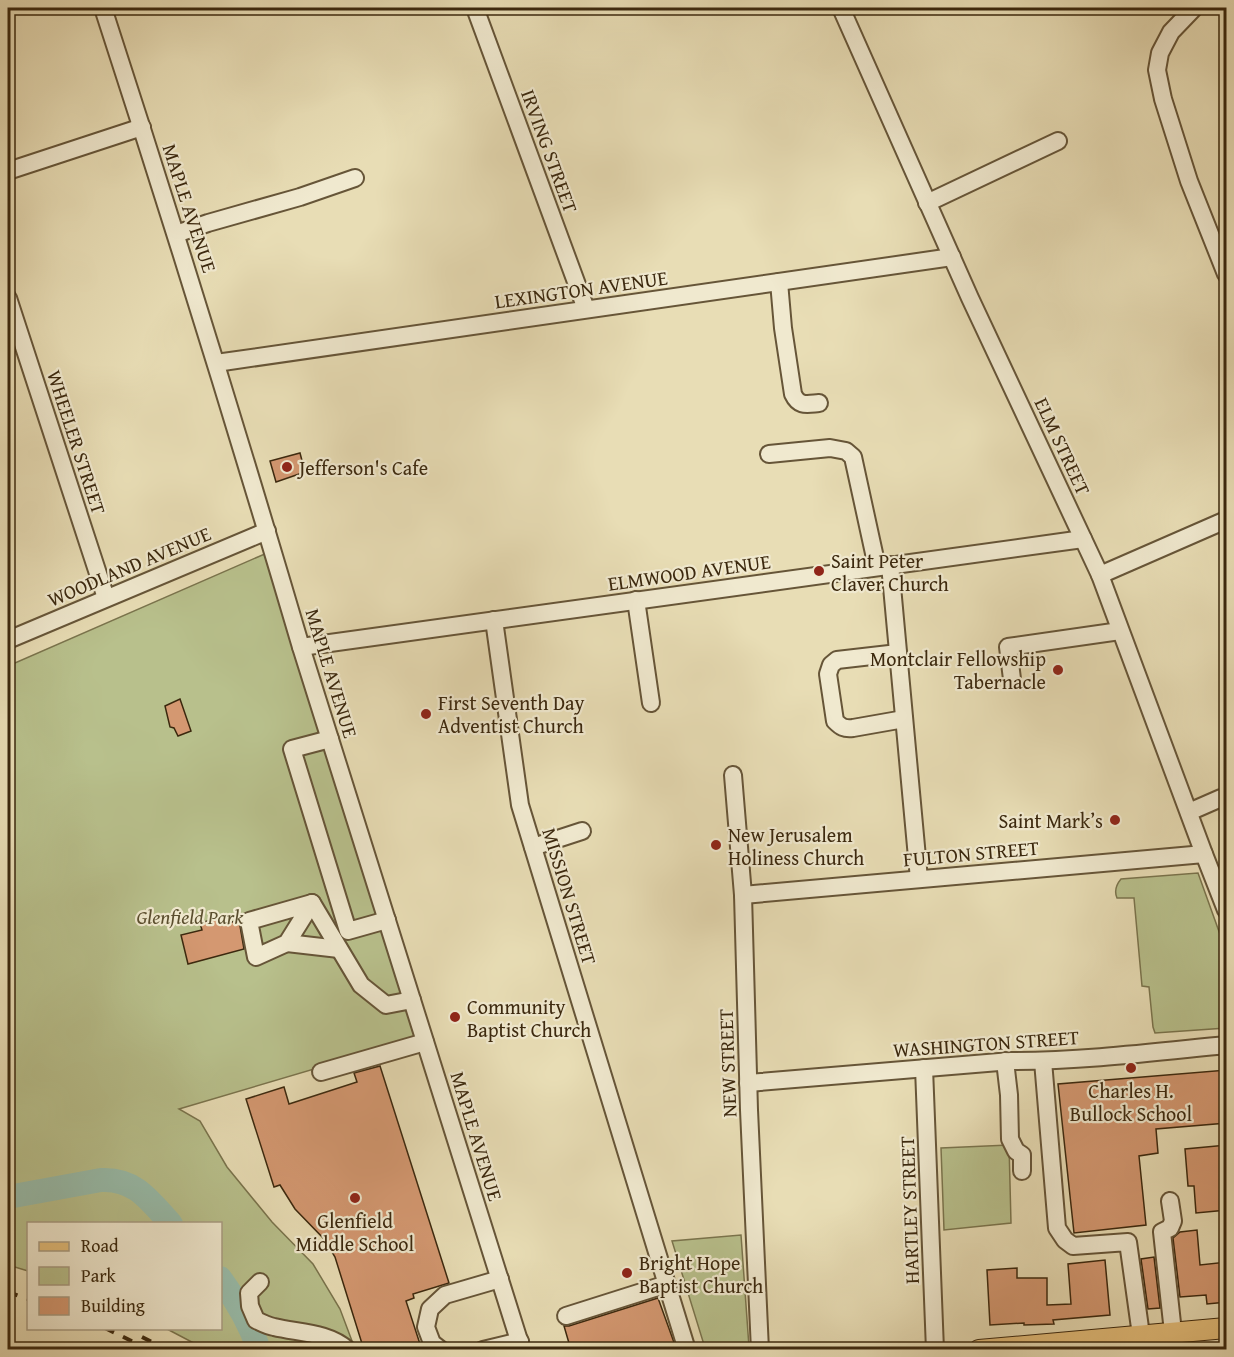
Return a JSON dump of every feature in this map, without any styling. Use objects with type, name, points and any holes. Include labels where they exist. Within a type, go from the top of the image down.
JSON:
[{"type":"main road","points":[[979,1350],[1227,1328]]},
{"type":"street","name":"MAPLE AVENUE","points":[[103,8],[176,234],[301,647],[521,1345]]},
{"type":"street","name":"IRVING STREET","points":[[475,8],[586,309]]},
{"type":"street","name":"ELM STREET","points":[[841,8],[951,256],[1100,575],[1204,854],[1223,891],[1227,910]]},
{"type":"street","points":[[1194,8],[1172,32],[1160,53],[1157,70],[1163,99],[1189,181],[1227,274]]},
{"type":"street","points":[[8,171],[142,126]]},
{"type":"street","points":[[927,203],[1058,141]]},
{"type":"street","points":[[176,234],[355,178]]},
{"type":"street","name":"LEXINGTON AVENUE","points":[[216,363],[951,256]]},
{"type":"street","points":[[779,282],[793,394],[796,401],[802,404],[819,403]]},
{"type":"street","name":"WHEELER STREET","points":[[8,298],[106,598]]},
{"type":"street","points":[[769,454],[830,448],[846,451],[853,457],[884,566],[898,653],[920,879]]},
{"type":"street","points":[[1100,575],[1227,520]]},
{"type":"street","name":"WOODLAND AVENUE","points":[[8,640],[267,531]]},
{"type":"street","name":"ELMWOOD AVENUE","points":[[301,647],[1083,539]]},
{"type":"street","points":[[636,600],[651,703]]},
{"type":"street","name":"MISSION STREET","points":[[494,620],[520,805],[687,1350]]},
{"type":"street","points":[[1012,679],[1008,647],[1120,631]]},
{"type":"street","points":[[898,653],[837,660],[831,665],[828,674],[835,721],[840,726],[846,729],[904,719]]},
{"type":"street","points":[[330,739],[292,749],[348,931],[387,920]]},
{"type":"street","name":"NEW STREET","points":[[733,775],[743,895],[748,1083],[760,1350]]},
{"type":"street","points":[[1189,812],[1227,797]]},
{"type":"street","points":[[533,847],[582,831]]},
{"type":"street","name":"FULTON STREET","points":[[743,895],[1204,854]]},
{"type":"street","points":[[312,903],[249,921],[256,957],[288,943],[339,949]]},
{"type":"street","points":[[288,943],[312,903]]},
{"type":"street","points":[[312,903],[361,985],[386,1005],[412,1000]]},
{"type":"street","points":[[321,1072],[425,1042]]},
{"type":"street","name":"WASHINGTON STREET","points":[[748,1083],[1227,1045]]},
{"type":"street","points":[[1005,1061],[1009,1095],[1010,1139],[1016,1151],[1022,1155],[1022,1171]]},
{"type":"street","points":[[1043,1061],[1057,1228],[1065,1240],[1073,1246],[1128,1242],[1141,1335]]},
{"type":"street","name":"HARTLEY STREET","points":[[924,1068],[935,1350]]},
{"type":"street","points":[[1170,1201],[1173,1221],[1170,1228],[1162,1232],[1173,1332]]},
{"type":"street","points":[[434,1348],[426,1327],[429,1309],[445,1295],[500,1279]]},
{"type":"street","points":[[260,1282],[249,1293],[250,1306],[256,1320],[274,1327],[319,1335],[348,1350]]},
{"type":"street","points":[[566,1316],[667,1284]]},
{"type":"street","points":[[483,1350],[521,1345]]},
{"type":"green space","name":"Glenfield Park","points":[[267,553],[419,1038],[179,1109],[200,1121],[227,1167],[272,1222],[313,1264],[340,1309],[355,1349],[205,1349],[169,1330],[222,1330],[222,1222],[27,1222],[27,1271],[8,1265],[8,666]]},
{"type":"green space","points":[[1198,873],[1226,951],[1226,1028],[1155,1033],[1149,987],[1142,986],[1134,898],[1117,898],[1116,888],[1121,879]]},
{"type":"green space","points":[[1009,1145],[1011,1223],[944,1230],[941,1148]]},
{"type":"green space","points":[[741,1235],[749,1347],[705,1348],[672,1241]]},
{"type":"building","name":"Jefferson's Cafe","points":[[300,453],[305,472],[276,482],[270,461]]},
{"type":"building","points":[[180,699],[191,731],[178,736],[174,728],[170,727],[165,706]]},
{"type":"building","points":[[223,917],[225,924],[239,920],[244,949],[188,964],[181,935],[202,930],[200,923]]},
{"type":"building","name":"Glenfield Middle School","points":[[380,1066],[449,1283],[413,1294],[414,1298],[406,1301],[420,1344],[403,1350],[364,1350],[335,1257],[325,1240],[295,1209],[280,1185],[274,1187],[246,1099],[284,1087],[289,1104],[357,1082],[354,1073]]},
{"type":"building","points":[[1227,1070],[1227,1123],[1156,1129],[1158,1153],[1139,1156],[1146,1225],[1074,1233],[1058,1084]]},
{"type":"building","points":[[1227,1145],[1227,1210],[1196,1213],[1194,1186],[1188,1186],[1185,1149]]},
{"type":"building","points":[[1197,1230],[1200,1265],[1227,1262],[1227,1302],[1207,1304],[1206,1295],[1180,1297],[1173,1238],[1180,1232]]},
{"type":"building","points":[[1154,1257],[1160,1308],[1148,1309],[1141,1259]]},
{"type":"building","points":[[1105,1260],[1110,1315],[1053,1320],[1054,1324],[990,1325],[987,1270],[1017,1268],[1017,1278],[1047,1278],[1047,1305],[1071,1304],[1068,1264]]},
{"type":"building","points":[[658,1298],[676,1348],[571,1350],[564,1326]]},
{"type":"waterway","points":[[8,1197],[101,1180],[113,1180],[133,1187],[169,1222]]},
{"type":"waterway","points":[[222,1281],[242,1312],[259,1350]]},
{"type":"railway","points":[[8,1292],[27,1299]]},
{"type":"railway","points":[[109,1330],[150,1350]]},
{"type":"railway","points":[[142,1337],[168,1350]]},
{"type":"place","name":"Jefferson's Cafe","points":[[287,467]]},
{"type":"place","name":"Saint Peter Claver Church","points":[[819,571]]},
{"type":"place","name":"Montclair Fellowship Tabernacle","points":[[1058,670]]},
{"type":"place","name":"First Seventh Day Adventist Church","points":[[426,714]]},
{"type":"place","name":"Saint Mark’s","points":[[1115,820]]},
{"type":"place","name":"New Jerusalem Holiness Church","points":[[716,845]]},
{"type":"place","name":"Community Baptist Church","points":[[455,1017]]},
{"type":"place","name":"Charles H. Bullock School","points":[[1131,1068]]},
{"type":"place","name":"Glenfield Middle School","points":[[355,1198]]},
{"type":"place","name":"Bright Hope Baptist Church","points":[[627,1273]]}]
